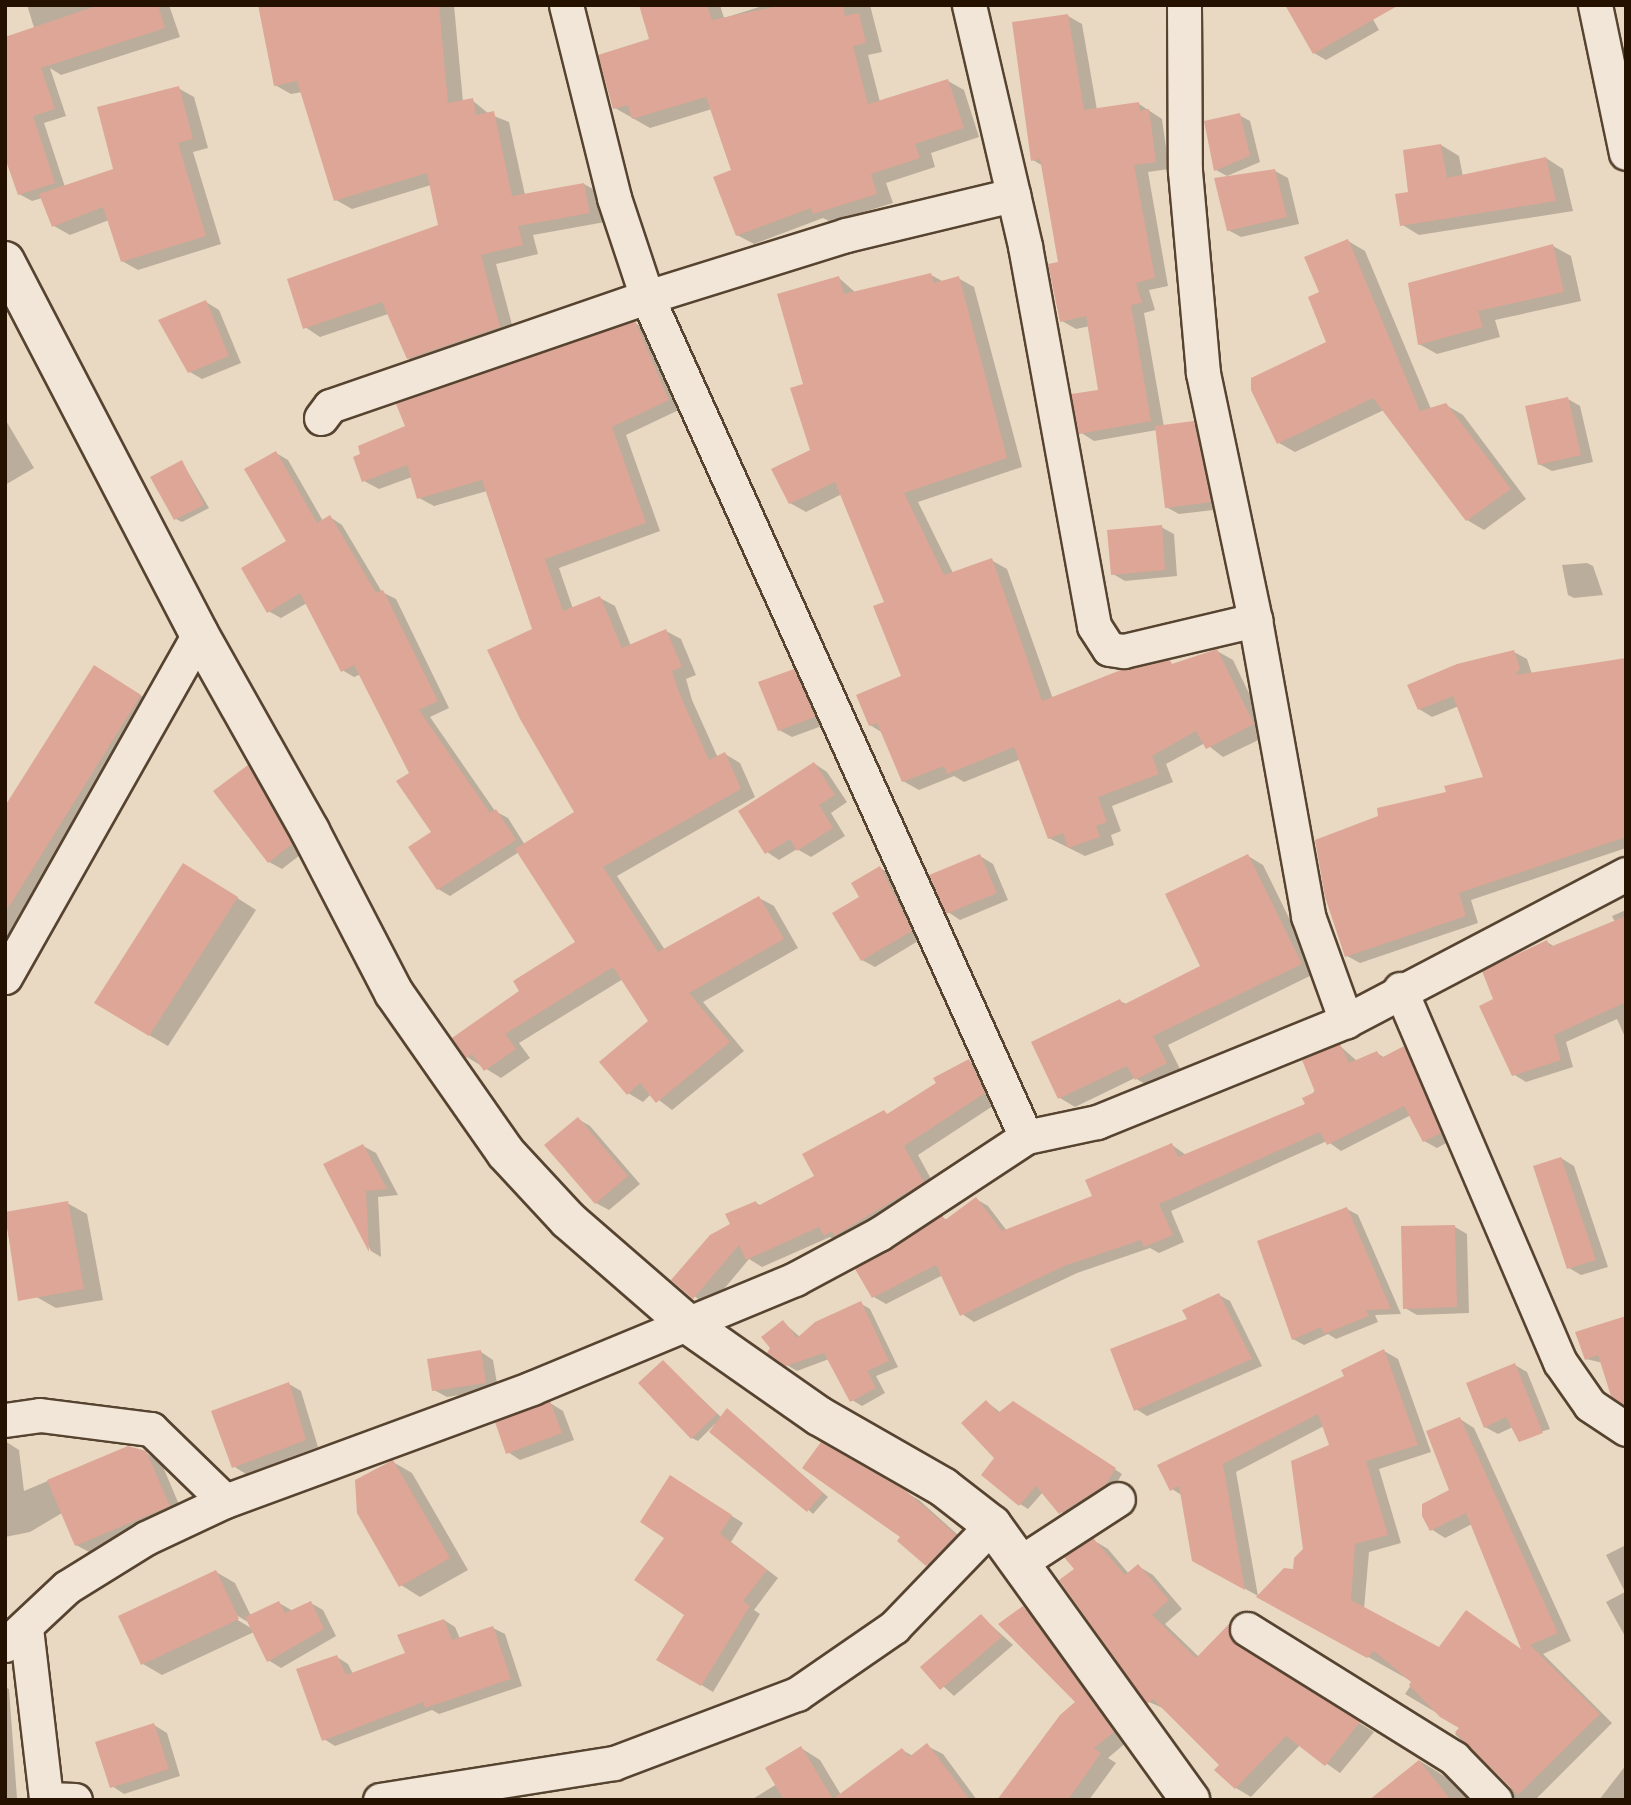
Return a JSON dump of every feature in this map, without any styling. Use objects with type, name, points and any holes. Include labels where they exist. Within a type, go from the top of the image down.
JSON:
[{"type":"street","points":[[566,5],[614,198],[647,298],[1026,1137]]},
{"type":"street","points":[[968,5],[1013,195],[1094,626],[1101,641],[1109,649],[1124,651],[1255,620]]},
{"type":"street","points":[[1184,5],[1185,171],[1203,373],[1255,620],[1308,916],[1346,1021]]},
{"type":"street","points":[[1595,5],[1625,148]]},
{"type":"street","points":[[321,418],[330,406],[647,298],[846,235],[1013,195]]},
{"type":"street","points":[[5,261],[199,635],[310,831],[394,993],[506,1153],[568,1220],[689,1325],[819,1416],[943,1487],[992,1525],[1190,1800]]},
{"type":"street","points":[[5,977],[199,635]]},
{"type":"street","points":[[75,1800],[46,1799],[16,1636],[67,1587],[146,1538],[225,1501],[689,1325],[795,1279],[879,1234],[1026,1137],[1097,1122],[1346,1021],[1399,989],[1626,874]]},
{"type":"street","points":[[1399,989],[1560,1362],[1590,1405],[1626,1429]]},
{"type":"street","points":[[5,1420],[40,1415],[151,1429],[225,1501]]},
{"type":"street","points":[[1018,1564],[1118,1499]]},
{"type":"street","points":[[380,1800],[614,1763],[797,1694],[894,1627],[992,1525]]},
{"type":"street","points":[[1247,1629],[1454,1758],[1495,1800]]},
{"type":"building","points":[[99,5],[158,5],[165,28],[41,68],[55,109],[33,116],[55,183],[18,195],[5,158],[5,37]]},
{"type":"building","points":[[258,5],[439,5],[448,103],[473,98],[476,115],[494,111],[512,196],[584,183],[590,213],[518,226],[523,245],[481,255],[500,327],[407,359],[382,302],[303,329],[287,279],[438,225],[427,173],[334,201],[297,81],[274,86]]},
{"type":"building","points":[[639,5],[707,5],[712,20],[783,5],[843,5],[845,16],[859,13],[866,43],[853,46],[868,104],[948,79],[964,128],[915,144],[920,158],[871,174],[877,194],[813,214],[811,208],[736,236],[713,177],[731,170],[706,97],[632,119],[628,105],[613,109],[598,55],[649,39]]},
{"type":"building","points":[[1285,5],[1399,5],[1313,54]]},
{"type":"building","points":[[1068,14],[1084,110],[1139,102],[1140,111],[1149,109],[1156,162],[1134,165],[1155,278],[1136,283],[1142,303],[1131,305],[1151,421],[1079,434],[1071,394],[1098,390],[1086,316],[1060,322],[1048,264],[1058,262],[1040,159],[1031,161],[1012,22]]},
{"type":"building","points":[[179,86],[193,139],[178,143],[206,236],[121,262],[103,207],[52,227],[39,194],[113,169],[97,107]]},
{"type":"building","points":[[1240,113],[1250,156],[1214,171],[1204,121]]},
{"type":"building","points":[[1441,144],[1447,178],[1546,157],[1556,201],[1400,226],[1395,194],[1408,192],[1403,150]]},
{"type":"building","points":[[1275,169],[1287,217],[1227,231],[1214,178]]},
{"type":"building","points":[[1348,239],[1420,411],[1446,403],[1511,489],[1466,521],[1373,398],[1277,444],[1251,390],[1251,378],[1326,342],[1308,297],[1319,292],[1304,257]]},
{"type":"building","points":[[1553,244],[1564,292],[1478,311],[1483,327],[1418,345],[1408,283]]},
{"type":"building","points":[[931,273],[934,283],[959,276],[1007,458],[904,493],[944,575],[992,558],[1042,701],[1121,670],[1170,660],[1172,664],[1217,649],[1254,724],[1206,749],[1196,731],[1152,756],[1159,774],[1098,797],[1107,822],[1096,826],[1100,837],[1068,848],[1063,833],[1048,839],[1014,747],[947,774],[944,766],[902,782],[877,723],[869,726],[856,695],[901,676],[873,606],[884,602],[835,482],[789,504],[771,469],[810,450],[790,388],[803,384],[777,294],[839,276],[844,294]]},
{"type":"building","points":[[206,300],[229,356],[188,373],[158,320]]},
{"type":"building","points":[[635,321],[669,400],[612,427],[646,523],[545,559],[563,611],[600,596],[622,648],[666,629],[682,667],[672,671],[678,690],[709,760],[725,752],[741,789],[603,867],[658,952],[759,896],[784,939],[689,993],[730,1042],[656,1103],[640,1083],[627,1095],[599,1062],[648,1021],[613,967],[505,1034],[516,1049],[484,1071],[472,1054],[466,1058],[452,1038],[519,991],[513,981],[575,942],[515,849],[574,812],[520,719],[487,650],[532,629],[482,480],[417,499],[407,465],[362,482],[353,457],[360,454],[358,446],[405,426],[396,404]]},
{"type":"building","points":[[1568,397],[1581,455],[1538,465],[1525,406]]},
{"type":"building","points":[[1194,421],[1211,502],[1165,508],[1155,426]]},
{"type":"building","points":[[276,451],[317,523],[330,515],[376,593],[383,590],[438,701],[419,710],[490,813],[496,809],[516,840],[437,890],[408,847],[431,832],[396,781],[409,773],[354,665],[341,672],[300,593],[267,613],[241,568],[286,541],[244,469]]},
{"type":"building","points":[[182,460],[204,505],[174,520],[150,477]]},
{"type":"building","points":[[1162,525],[1165,570],[1111,575],[1107,530]]},
{"type":"building","points":[[1514,650],[1520,668],[1516,675],[1626,658],[1626,837],[1459,893],[1466,916],[1345,957],[1325,897],[1315,840],[1378,816],[1377,808],[1446,792],[1444,786],[1483,777],[1453,696],[1418,710],[1407,685],[1457,664]]},
{"type":"building","points":[[94,665],[141,695],[5,913],[5,806]]},
{"type":"building","points":[[794,669],[815,717],[778,731],[758,682]]},
{"type":"building","points":[[814,762],[835,795],[819,805],[833,828],[797,851],[790,839],[765,854],[738,811]]},
{"type":"building","points":[[248,765],[292,844],[268,863],[213,791]]},
{"type":"building","points":[[980,854],[997,893],[946,914],[929,875]]},
{"type":"building","points":[[1248,854],[1302,964],[1153,1036],[1167,1063],[1135,1080],[1127,1066],[1058,1099],[1031,1042],[1120,999],[1123,1005],[1200,966],[1165,894]]},
{"type":"building","points":[[183,863],[238,897],[149,1036],[94,1003]]},
{"type":"building","points":[[880,866],[912,931],[861,961],[832,913],[859,897],[851,883]]},
{"type":"building","points":[[1626,916],[1626,1002],[1554,1035],[1561,1060],[1512,1076],[1479,1006],[1493,999],[1482,971],[1547,940],[1550,947]]},
{"type":"building","points":[[1340,1044],[1349,1063],[1377,1051],[1381,1058],[1404,1046],[1441,1133],[1423,1142],[1404,1106],[1327,1145],[1320,1132],[1159,1204],[1173,1235],[1144,1247],[1141,1240],[1064,1266],[960,1316],[936,1265],[872,1298],[855,1269],[942,1215],[945,1220],[976,1197],[1002,1231],[1092,1196],[1085,1180],[1172,1143],[1178,1157],[1305,1104],[1302,1098],[1315,1092],[1302,1060]]},
{"type":"building","points":[[969,1059],[985,1093],[904,1146],[924,1182],[834,1236],[832,1231],[824,1236],[819,1227],[746,1260],[739,1245],[693,1299],[671,1280],[710,1235],[730,1224],[725,1214],[756,1201],[758,1206],[814,1176],[802,1154],[884,1110],[887,1114],[936,1083],[933,1078]]},
{"type":"building","points":[[578,1117],[628,1176],[595,1204],[544,1145]]},
{"type":"building","points":[[363,1144],[387,1189],[366,1191],[369,1252],[323,1164]]},
{"type":"building","points":[[1561,1157],[1596,1260],[1567,1269],[1533,1166]]},
{"type":"building","points":[[68,1201],[84,1289],[18,1301],[5,1212]]},
{"type":"building","points":[[1347,1207],[1391,1309],[1366,1310],[1369,1316],[1324,1334],[1321,1327],[1292,1340],[1257,1241]]},
{"type":"building","points":[[1455,1225],[1457,1307],[1403,1309],[1401,1226]]},
{"type":"building","points":[[1219,1293],[1252,1359],[1134,1411],[1110,1349],[1187,1319],[1182,1310]]},
{"type":"building","points":[[861,1301],[889,1361],[867,1371],[876,1388],[850,1402],[824,1353],[786,1366],[767,1353],[770,1348],[761,1337],[783,1320],[797,1338],[815,1322]]},
{"type":"building","points":[[1626,1316],[1626,1406],[1611,1396],[1598,1355],[1585,1360],[1575,1332]]},
{"type":"building","points":[[1384,1349],[1418,1445],[1366,1461],[1388,1535],[1355,1544],[1351,1600],[1439,1647],[1466,1610],[1521,1649],[1466,1513],[1430,1531],[1422,1516],[1422,1504],[1449,1490],[1426,1431],[1460,1417],[1558,1633],[1530,1645],[1600,1714],[1518,1795],[1455,1732],[1459,1728],[1440,1717],[1409,1685],[1411,1682],[1374,1651],[1367,1658],[1256,1597],[1284,1568],[1293,1569],[1294,1558],[1303,1549],[1291,1461],[1329,1445],[1318,1414],[1223,1464],[1245,1590],[1192,1561],[1179,1486],[1170,1491],[1157,1465],[1344,1376],[1341,1370]]},
{"type":"building","points":[[481,1350],[486,1383],[432,1391],[427,1359]]},
{"type":"building","points":[[663,1360],[717,1414],[691,1439],[638,1383]]},
{"type":"building","points":[[1515,1363],[1543,1433],[1519,1442],[1506,1417],[1484,1428],[1466,1383]]},
{"type":"building","points":[[289,1382],[306,1440],[232,1468],[211,1411]]},
{"type":"building","points":[[986,1400],[998,1413],[1013,1401],[1116,1468],[1105,1485],[1059,1514],[1036,1486],[1019,1506],[981,1475],[994,1458],[961,1423]]},
{"type":"building","points":[[550,1401],[562,1433],[506,1454],[495,1422]]},
{"type":"building","points":[[727,1408],[823,1493],[807,1512],[709,1432]]},
{"type":"building","points":[[821,1442],[906,1491],[956,1535],[926,1566],[897,1541],[900,1537],[802,1468]]},
{"type":"building","points":[[128,1446],[146,1451],[170,1506],[75,1546],[47,1480]]},
{"type":"building","points":[[393,1460],[450,1558],[399,1587],[357,1513],[355,1480]]},
{"type":"building","points":[[670,1475],[732,1515],[720,1534],[767,1570],[743,1601],[750,1606],[701,1686],[656,1660],[684,1615],[634,1580],[664,1538],[640,1522]]},
{"type":"building","points":[[1093,1538],[1125,1575],[1138,1564],[1169,1600],[1152,1615],[1196,1658],[1229,1624],[1230,1637],[1237,1645],[1360,1722],[1325,1766],[1286,1736],[1235,1789],[1214,1770],[1219,1765],[1153,1699],[1147,1704],[1059,1580],[1074,1569],[1064,1557]]},
{"type":"building","points":[[216,1570],[239,1619],[141,1665],[118,1616]]},
{"type":"building","points":[[279,1601],[285,1613],[311,1601],[324,1629],[267,1662],[245,1617]]},
{"type":"building","points":[[1023,1606],[1114,1732],[1094,1748],[1101,1753],[1068,1800],[997,1800],[1060,1715],[1075,1702],[998,1624]]},
{"type":"building","points":[[981,1614],[1002,1637],[940,1690],[920,1667]]},
{"type":"building","points":[[444,1619],[452,1640],[493,1626],[511,1679],[425,1708],[423,1702],[322,1741],[296,1669],[337,1655],[346,1675],[405,1653],[397,1635]]},
{"type":"building","points":[[154,1723],[169,1769],[110,1788],[95,1742]]},
{"type":"building","points":[[927,1743],[970,1800],[784,1800],[765,1768],[801,1746],[833,1799],[902,1748],[909,1757]]},
{"type":"building","points":[[1419,1760],[1451,1800],[1369,1800]]}]
